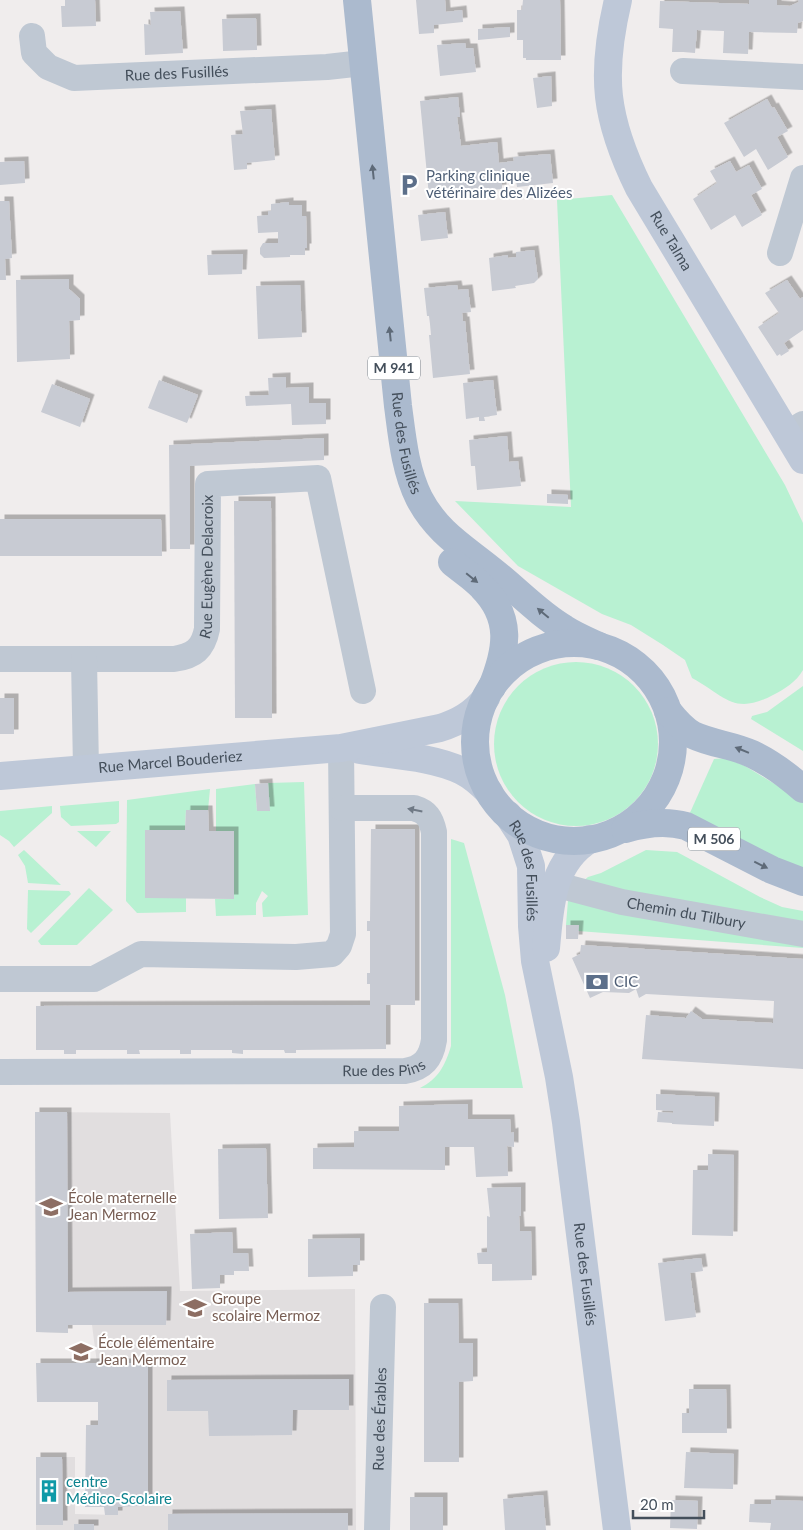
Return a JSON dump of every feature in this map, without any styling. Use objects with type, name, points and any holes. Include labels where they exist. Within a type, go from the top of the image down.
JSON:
[{"type":"main road","name":"Rue des Fusillés","points":[[339,0],[354,64],[398,406],[408,464],[418,497],[429,515],[456,544],[484,564],[552,621],[566,630],[622,656],[642,670],[658,689],[668,711]]},
{"type":"main road","name":"Rue des Fusillés","points":[[357,0],[354,64],[373,351],[380,401],[391,461],[402,494],[424,533],[446,557],[481,586],[494,601],[500,613],[505,637],[504,652],[501,665],[479,716],[476,746],[478,765],[489,792],[508,815],[521,835],[531,866],[532,926],[535,961],[559,1077],[566,1122],[617,1530]]},
{"type":"main road","name":"Rue Talma","points":[[618,0],[610,32],[607,60],[608,88],[612,114],[621,147],[640,188],[795,429],[803,460]]},
{"type":"main road","points":[[489,692],[499,677],[512,665],[539,649],[563,644],[599,646]]},
{"type":"main road","name":"Rue Marcel Bouderiez","points":[[0,776],[341,748],[452,724],[476,710],[489,692]]},
{"type":"main road","points":[[668,711],[679,724],[694,735],[733,746],[752,754],[797,782]]},
{"type":"main road","points":[[618,830],[642,814],[664,784],[673,748],[673,736],[668,711]]},
{"type":"main road","name":"Rue Marcel Bouderiez","points":[[341,748],[451,766],[476,780],[489,792]]},
{"type":"main road","name":"Rue des Fusillés","points":[[508,815],[524,827],[551,838],[590,839],[618,830]]},
{"type":"main road","name":"M 506","points":[[618,830],[654,822],[686,826],[772,870],[803,882]]},
{"type":"main road","name":"Rue des Fusillés","points":[[547,1019],[545,963],[549,919],[555,888],[561,869],[568,858],[578,847],[590,839]]},
{"type":"street","name":"Rue des Fusillés","points":[[32,36],[34,53],[48,67],[74,78],[317,68],[354,64]]},
{"type":"street","points":[[683,72],[803,77]]},
{"type":"street","points":[[780,253],[803,178]]},
{"type":"street","name":"Rue Eugène Delacroix","points":[[0,659],[174,659],[193,654],[205,638],[207,628],[208,484],[318,478],[363,691]]},
{"type":"street","points":[[84,659],[86,769]]},
{"type":"street","points":[[0,979],[94,978],[141,954],[296,957],[332,954],[339,946],[343,934],[341,748]]},
{"type":"street","name":"Rue des Pins","points":[[0,1072],[405,1071],[414,1070],[423,1065],[432,1051],[434,1040],[434,832],[432,823],[429,816],[414,808],[342,808]]},
{"type":"street","name":"Chemin du Tilbury","points":[[570,888],[622,902],[803,934]]},
{"type":"street","name":"Rue des Érables","points":[[377,1530],[383,1307]]},
{"type":"shaded area","name":"Groupe scolaire Mermoz","points":[[35,1112],[170,1113],[180,1291],[355,1289],[356,1530],[94,1530],[74,1524],[74,1530],[36,1530],[36,1457],[75,1457],[75,1514],[118,1515],[118,1507],[148,1506],[148,1363],[97,1363],[92,1325],[68,1325],[68,1333],[36,1332]]},
{"type":"green space","points":[[612,195],[785,485],[803,523],[803,670],[794,682],[786,688],[760,701],[739,704],[722,697],[692,678],[685,660],[663,645],[631,625],[602,614],[518,566],[455,501],[571,507],[557,200]]},
{"type":"green space","points":[[576,662],[600,666],[621,676],[634,686],[644,699],[654,720],[658,744],[654,768],[644,789],[634,802],[621,812],[600,822],[576,826],[552,822],[531,812],[518,802],[508,789],[498,768],[494,744],[498,720],[508,699],[518,686],[531,676],[552,666]]},
{"type":"green space","points":[[803,686],[803,751],[751,719],[752,716],[767,712]]},
{"type":"green space","points":[[726,758],[745,766],[803,801],[803,875],[689,815],[714,759]]},
{"type":"green space","points":[[304,782],[308,915],[263,917],[262,903],[268,896],[262,891],[256,903],[256,915],[216,916],[215,899],[234,899],[234,831],[216,831],[216,789],[255,784],[257,811],[269,811],[268,783]]},
{"type":"green space","points":[[210,789],[208,810],[186,810],[185,830],[145,830],[145,898],[186,898],[186,912],[137,913],[126,901],[127,800]]},
{"type":"green space","points":[[119,801],[119,822],[116,824],[71,826],[61,817],[60,806]]},
{"type":"green space","points":[[52,806],[52,813],[14,847],[0,835],[0,811]]},
{"type":"green space","points":[[77,831],[111,831],[96,847]]},
{"type":"green space","points":[[451,839],[464,843],[505,995],[523,1088],[420,1088],[432,1080],[440,1071],[451,1046]]},
{"type":"green space","points":[[24,850],[61,885],[28,883],[25,866],[18,855]]},
{"type":"green space","points":[[646,850],[677,852],[760,897],[782,907],[803,911],[803,948],[578,931],[578,925],[566,925],[569,888]]},
{"type":"green space","points":[[89,888],[113,910],[77,945],[41,945],[38,941]]},
{"type":"green space","points":[[28,890],[69,891],[71,894],[31,933],[27,929]]},
{"type":"building","points":[[65,0],[95,0],[96,26],[62,27],[61,6],[65,6]]},
{"type":"building","points":[[416,0],[445,0],[446,12],[462,10],[463,22],[434,25],[434,33],[419,34]]},
{"type":"building","points":[[523,0],[560,0],[561,60],[526,60],[526,58],[523,58],[523,40],[517,40],[517,10],[522,10]]},
{"type":"building","points":[[749,0],[777,0],[777,5],[790,6],[799,2],[798,0],[803,0],[803,21],[798,23],[797,33],[749,32],[748,54],[723,53],[724,31],[697,30],[695,53],[672,52],[673,29],[659,28],[660,1],[749,4]]},
{"type":"building","points":[[180,11],[183,53],[145,55],[144,24],[151,25],[150,12]]},
{"type":"building","points":[[256,18],[257,50],[223,51],[222,19]]},
{"type":"building","points":[[510,27],[510,37],[478,40],[478,29]]},
{"type":"building","points":[[465,43],[466,48],[473,48],[476,72],[440,76],[437,45]]},
{"type":"building","points":[[551,76],[552,106],[537,108],[533,78]]},
{"type":"building","points":[[458,97],[460,117],[457,117],[461,146],[497,142],[499,163],[514,161],[513,157],[550,154],[553,183],[517,187],[516,181],[502,182],[502,189],[429,196],[420,101]]},
{"type":"building","points":[[767,99],[788,131],[777,137],[788,157],[768,170],[756,149],[744,157],[724,123]]},
{"type":"building","points":[[271,109],[275,160],[247,163],[247,169],[234,170],[231,135],[243,134],[240,111]]},
{"type":"building","points":[[24,161],[25,183],[0,185],[0,162]]},
{"type":"building","points":[[730,161],[736,172],[749,165],[762,189],[751,195],[762,215],[742,227],[735,215],[711,230],[693,199],[717,183],[710,171]]},
{"type":"building","points":[[0,201],[9,201],[12,258],[5,259],[6,280],[0,280]]},
{"type":"building","points":[[289,202],[289,205],[302,205],[302,216],[306,216],[307,248],[305,248],[305,255],[264,258],[260,254],[260,248],[263,243],[278,243],[278,232],[258,233],[257,216],[268,215],[268,211],[271,211],[271,204]]},
{"type":"building","points":[[445,212],[448,238],[421,241],[418,215]]},
{"type":"building","points":[[534,250],[538,279],[534,283],[515,286],[516,288],[492,291],[489,258],[508,255],[508,258],[516,257],[516,252]]},
{"type":"building","points":[[243,254],[242,274],[208,275],[207,255]]},
{"type":"building","points":[[69,279],[69,289],[80,299],[80,320],[69,321],[70,359],[17,362],[16,280]]},
{"type":"building","points":[[787,280],[800,299],[803,297],[803,330],[784,343],[789,351],[781,356],[780,354],[777,356],[758,327],[779,313],[765,293]]},
{"type":"building","points":[[300,285],[302,337],[258,339],[256,286]]},
{"type":"building","points":[[457,285],[458,290],[468,289],[471,312],[462,313],[463,321],[465,321],[470,374],[433,378],[429,335],[431,335],[430,324],[429,316],[427,316],[424,288]]},
{"type":"building","points":[[286,377],[286,388],[309,387],[309,403],[326,403],[326,424],[292,425],[291,404],[246,406],[245,396],[269,395],[268,378]]},
{"type":"building","points":[[159,380],[198,395],[187,423],[148,408]]},
{"type":"building","points":[[493,380],[497,415],[484,417],[485,421],[479,421],[479,417],[466,419],[463,383]]},
{"type":"building","points":[[52,384],[90,399],[80,427],[41,412]]},
{"type":"building","points":[[507,436],[509,462],[518,461],[521,486],[477,490],[475,466],[471,466],[469,440]]},
{"type":"building","points":[[324,438],[324,460],[190,466],[190,549],[170,549],[169,445]]},
{"type":"building","points":[[547,494],[568,495],[568,504],[547,503]]},
{"type":"building","points":[[234,501],[271,501],[272,718],[235,718]]},
{"type":"building","points":[[0,519],[161,519],[162,556],[0,556]]},
{"type":"building","points":[[0,698],[14,698],[14,734],[0,734]]},
{"type":"building","points":[[268,783],[270,811],[257,811],[255,784]]},
{"type":"building","points":[[186,810],[208,810],[209,831],[234,831],[234,899],[145,898],[145,830],[185,830]]},
{"type":"building","points":[[371,829],[415,829],[415,1005],[386,1005],[386,1049],[296,1050],[296,1053],[285,1053],[284,1050],[243,1050],[243,1054],[232,1053],[232,1050],[191,1050],[191,1054],[180,1054],[180,1050],[139,1050],[140,1054],[127,1054],[127,1050],[76,1050],[76,1054],[64,1054],[64,1050],[36,1050],[36,1006],[370,1005],[370,984],[367,984],[367,973],[370,973],[370,931],[367,931],[367,921],[370,921]]},
{"type":"building","points":[[566,925],[579,925],[578,939],[566,939]]},
{"type":"building","points":[[581,945],[803,959],[803,1069],[642,1059],[646,1015],[686,1018],[691,1011],[702,1019],[773,1023],[774,1001],[646,994],[639,998],[636,989],[629,993],[603,992],[590,998],[572,958],[580,954]]},
{"type":"building","points":[[656,1094],[715,1097],[714,1126],[657,1122],[658,1112],[673,1113],[673,1111],[656,1110]]},
{"type":"building","points":[[468,1104],[468,1119],[510,1119],[511,1133],[514,1132],[514,1147],[507,1146],[508,1176],[476,1177],[474,1147],[445,1147],[445,1170],[313,1169],[313,1148],[354,1147],[354,1131],[399,1131],[399,1106]]},
{"type":"building","points":[[35,1112],[67,1112],[68,1292],[167,1291],[166,1325],[68,1325],[68,1333],[36,1332]]},
{"type":"building","points":[[266,1148],[268,1218],[219,1219],[218,1149]]},
{"type":"building","points":[[708,1154],[734,1155],[733,1236],[692,1235],[693,1170],[708,1170]]},
{"type":"building","points":[[521,1187],[520,1231],[531,1231],[532,1280],[492,1281],[492,1264],[478,1264],[477,1253],[487,1252],[487,1216],[490,1217],[487,1188]]},
{"type":"building","points":[[232,1232],[233,1253],[248,1253],[249,1271],[234,1271],[234,1275],[220,1275],[220,1288],[192,1289],[190,1234]]},
{"type":"building","points":[[360,1238],[360,1265],[353,1265],[353,1276],[308,1277],[308,1239]]},
{"type":"building","points":[[701,1258],[703,1271],[690,1273],[696,1317],[665,1321],[658,1263]]},
{"type":"building","points":[[424,1303],[458,1303],[459,1343],[473,1343],[473,1381],[459,1382],[459,1462],[424,1462]]},
{"type":"building","points":[[36,1363],[148,1363],[148,1506],[118,1507],[118,1515],[105,1515],[104,1507],[85,1507],[86,1425],[98,1425],[98,1402],[37,1402]]},
{"type":"building","points":[[349,1379],[349,1410],[293,1410],[292,1435],[209,1436],[208,1411],[167,1411],[167,1380]]},
{"type":"building","points":[[689,1389],[726,1389],[727,1433],[682,1433],[682,1413],[689,1413]]},
{"type":"building","points":[[686,1452],[734,1454],[733,1489],[684,1488]]},
{"type":"building","name":"centre Médico-Scolaire","points":[[36,1457],[62,1457],[63,1525],[36,1525]]},
{"type":"building","points":[[543,1495],[546,1530],[505,1530],[503,1499]]},
{"type":"building","points":[[410,1497],[443,1497],[443,1530],[410,1530]]},
{"type":"building","points":[[671,1500],[698,1501],[697,1529],[670,1528]]},
{"type":"building","points":[[771,1500],[803,1501],[803,1530],[770,1530],[771,1523],[749,1522],[750,1504],[771,1504]]},
{"type":"building","points":[[348,1513],[348,1530],[168,1530],[168,1514]]},
{"type":"building","points":[[74,1524],[94,1524],[94,1530],[74,1530]]},
{"type":"place","name":"Parking clinique vétérinaire des Alizées","points":[[409,185]]},
{"type":"place","name":"CIC","points":[[597,982]]},
{"type":"place","name":"École maternelle Jean Mermoz","points":[[51,1207]]},
{"type":"place","name":"Groupe scolaire Mermoz","points":[[195,1308]]},
{"type":"place","name":"École élémentaire Jean Mermoz","points":[[81,1352]]},
{"type":"place","name":"centre Médico-Scolaire","points":[[49,1491]]}]
